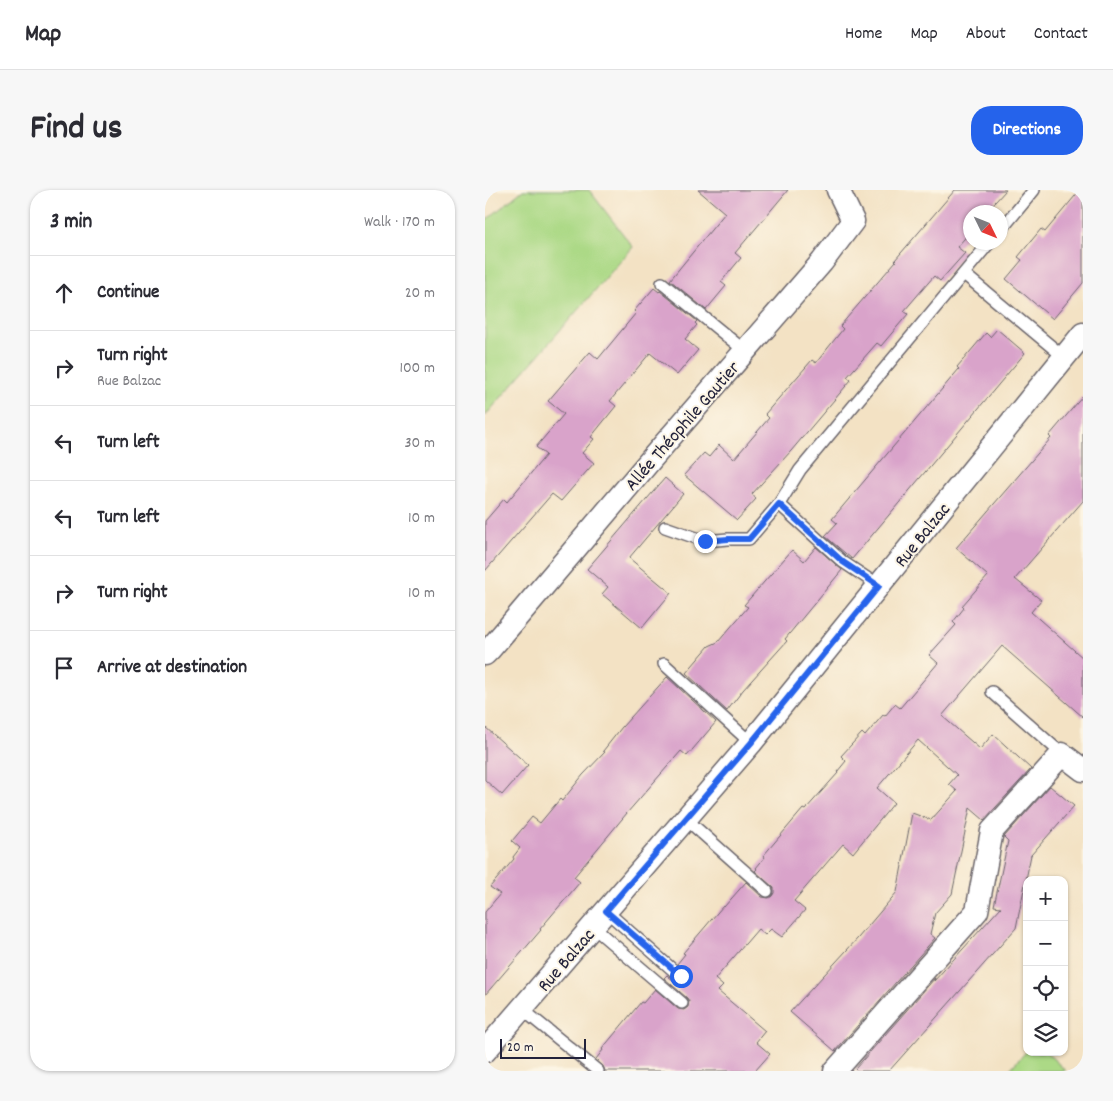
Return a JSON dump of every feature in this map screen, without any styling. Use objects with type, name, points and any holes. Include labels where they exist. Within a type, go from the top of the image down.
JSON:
[{"type":"street","name":"Allée Théophile Gautier","points":[[485,654],[822,262],[853,221],[839,190]]},
{"type":"street","name":"Rue Balzac","points":[[485,1052],[751,743],[1083,334]]},
{"type":"street","points":[[835,1071],[977,911],[992,831],[1062,754],[1083,770]]},
{"type":"lane","points":[[1008,222],[1034,190]]},
{"type":"lane","points":[[665,527],[705,541],[749,539],[779,504],[800,470],[984,250]]},
{"type":"lane","points":[[964,274],[1064,357]]},
{"type":"lane","points":[[662,283],[745,351]]},
{"type":"lane","points":[[779,504],[843,562],[879,586]]},
{"type":"lane","points":[[664,664],[751,743]]},
{"type":"lane","points":[[992,692],[1062,754]]},
{"type":"lane","points":[[686,818],[767,891]]},
{"type":"lane","points":[[599,919],[681,976]]},
{"type":"lane","points":[[599,919],[682,1002]]},
{"type":"lane","points":[[522,1009],[597,1071]]},
{"type":"green space","points":[[523,190],[589,190],[633,247],[485,416],[485,221]]},
{"type":"green space","points":[[1023,1055],[1050,1056],[1066,1071],[1008,1071]]},
{"type":"building","points":[[698,190],[788,190],[735,253],[741,258],[721,282],[726,286],[706,310],[670,280],[725,213]]},
{"type":"building","points":[[955,190],[1006,190],[992,205],[963,205],[963,240],[957,247],[965,253],[940,281],[934,276],[904,311],[908,314],[881,346],[877,343],[847,377],[851,380],[752,494],[756,499],[737,520],[684,475],[704,453],[709,457],[719,445],[734,459],[769,418],[765,414],[812,360],[816,363],[843,329],[840,326]]},
{"type":"building","points":[[1080,190],[1083,190],[1083,283],[1053,319],[1006,279],[1022,260],[1018,257],[1041,229],[1045,232]]},
{"type":"building","points":[[654,288],[697,321],[695,323],[697,325],[685,339],[698,350],[677,375],[650,353],[610,401],[616,406],[591,437],[594,439],[582,453],[594,463],[561,501],[552,494],[485,571],[485,521],[504,499],[507,502],[546,455],[536,447],[564,414],[548,401],[590,352],[598,359]]},
{"type":"building","points":[[997,329],[1025,353],[852,559],[825,536],[837,523],[832,519],[959,369],[957,367],[986,333],[990,337]]},
{"type":"building","points":[[1083,396],[1083,501],[1015,579],[1041,600],[1031,612],[1083,658],[1083,717],[1002,646],[942,716],[980,749],[993,734],[1031,769],[984,820],[970,808],[952,894],[935,913],[930,934],[935,938],[835,1051],[790,1012],[858,938],[897,892],[912,813],[931,820],[957,791],[949,784],[957,775],[918,740],[877,788],[894,803],[853,853],[843,844],[794,901],[805,910],[782,937],[771,929],[765,935],[758,929],[715,979],[723,986],[718,991],[765,1031],[756,1042],[770,1054],[755,1071],[605,1071],[596,1059],[602,1049],[641,1002],[643,1003],[655,989],[678,1009],[684,1010],[688,1007],[689,1001],[687,998],[664,978],[667,975],[676,983],[684,984],[687,982],[688,974],[677,964],[685,954],[683,953],[746,882],[762,897],[769,898],[772,896],[774,888],[755,871],[765,857],[763,856],[803,809],[805,810],[838,773],[846,761],[841,756],[862,733],[865,736],[895,704],[900,708],[938,663],[929,655],[956,625],[953,622],[964,608],[962,606],[988,576],[956,548],[1051,438],[1049,436]]},
{"type":"building","points":[[665,478],[683,494],[629,558],[671,593],[642,628],[602,594],[608,587],[587,569]]},
{"type":"building","points":[[816,547],[842,570],[785,639],[787,641],[743,690],[727,711],[686,673],[709,646],[718,642],[748,607],[744,605],[792,550],[804,561]]},
{"type":"building","points":[[667,677],[716,722],[687,756],[681,751],[627,813],[574,877],[580,882],[485,995],[485,912],[500,894],[490,887],[514,859],[513,857],[520,848],[512,841],[532,817],[540,823],[560,799],[562,801],[605,752],[603,751],[622,727]]},
{"type":"building","points":[[485,727],[528,765],[502,795],[485,780]]},
{"type":"building","points":[[1050,786],[1074,806],[1031,855],[1027,876],[1023,876],[1023,894],[1016,928],[889,1071],[857,1071],[855,1069],[1001,907],[994,906],[1008,841],[1004,837]]},
{"type":"route","points":[[681,976],[606,911],[751,743],[879,586],[843,562],[779,504],[749,539],[705,541]]}]
